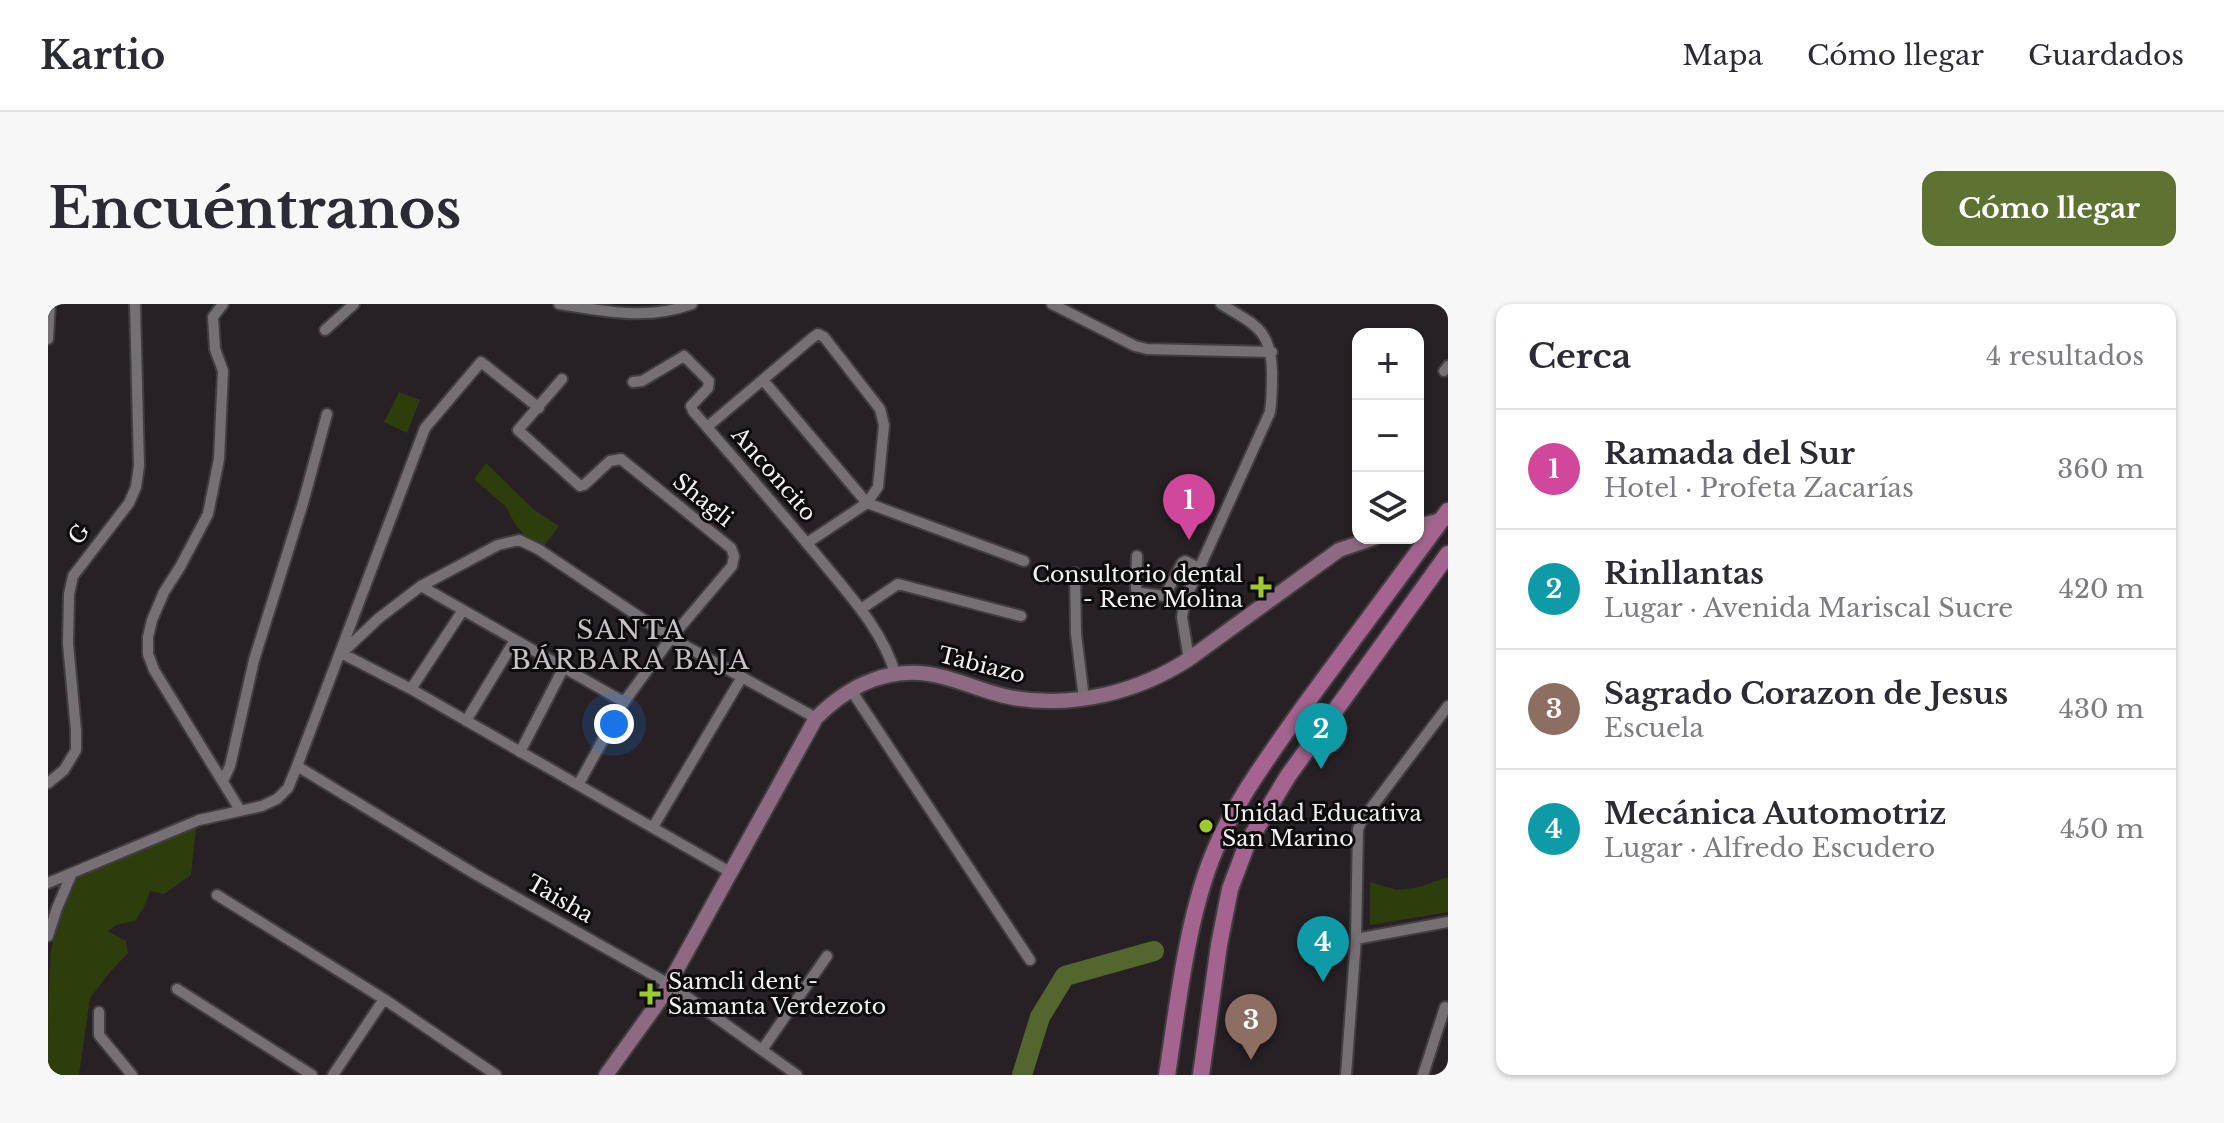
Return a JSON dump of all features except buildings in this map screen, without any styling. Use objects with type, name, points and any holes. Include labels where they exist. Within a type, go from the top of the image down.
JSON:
[{"type":"main road","points":[[1167,1075],[1189,940],[1214,851],[1249,785],[1353,639],[1446,517]]},
{"type":"main road","points":[[1201,1075],[1230,889],[1247,844],[1288,776],[1448,554]]},
{"type":"street","points":[[48,339],[50,304]]},
{"type":"street","name":"G","points":[[48,783],[64,770],[76,750],[68,644],[69,594],[73,576],[129,503],[136,487],[139,466],[135,304]]},
{"type":"street","points":[[223,304],[213,317],[215,349],[223,371],[219,459],[208,514],[164,592],[152,620],[148,654],[154,670],[240,810]]},
{"type":"street","points":[[325,330],[354,304]]},
{"type":"street","points":[[559,304],[624,314],[668,312],[692,304]]},
{"type":"street","points":[[1052,304],[1135,346],[1147,349],[1272,352]]},
{"type":"street","points":[[1189,659],[1182,609],[1272,402],[1272,352],[1265,336],[1255,325],[1221,304]]},
{"type":"street","points":[[707,427],[818,334],[824,337],[880,409],[884,425],[878,487],[867,503],[807,543]]},
{"type":"street","name":"Anconcito","points":[[633,382],[642,381],[684,356],[710,384],[691,406],[861,609],[890,656],[895,673]]},
{"type":"street","points":[[48,883],[199,820],[262,806],[277,799],[288,788],[297,766],[425,428],[481,362],[539,408]]},
{"type":"street","name":"Shagli","points":[[562,379],[518,430],[578,485],[584,485],[610,461],[621,459],[731,548],[734,556],[732,566],[671,638],[624,702],[578,785]]},
{"type":"street","points":[[763,380],[867,503],[1024,561]]},
{"type":"street","points":[[223,781],[230,766],[254,660],[327,414]]},
{"type":"street","points":[[1424,524],[1446,517]]},
{"type":"street","points":[[341,653],[379,618],[421,586],[498,545],[519,540],[538,549],[671,638],[816,718]]},
{"type":"street","name":"Tabiazo","points":[[606,1075],[660,1000],[816,718],[829,705],[851,690],[895,673],[935,675],[1013,698],[1041,701],[1084,699],[1148,683],[1189,659],[1339,550],[1356,544]]},
{"type":"street","points":[[1137,556],[1136,589],[1140,593],[1165,596],[1182,563],[1185,561],[1199,568]]},
{"type":"street","points":[[1075,573],[1076,634],[1084,699]]},
{"type":"street","points":[[861,609],[898,584],[1021,616]]},
{"type":"street","points":[[421,586],[624,702]]},
{"type":"street","points":[[411,689],[463,610]]},
{"type":"street","points":[[466,721],[515,640]]},
{"type":"street","points":[[341,653],[411,689],[730,872]]},
{"type":"street","points":[[520,752],[564,667]]},
{"type":"street","points":[[653,827],[742,677]]},
{"type":"street","points":[[851,690],[1030,960]]},
{"type":"street","points":[[1346,1075],[1356,939],[1358,829],[1448,706]]},
{"type":"street","name":"Taisha","points":[[297,766],[475,874],[669,984],[797,1075]]},
{"type":"street","points":[[48,936],[72,873]]},
{"type":"street","points":[[217,895],[384,999],[496,1075]]},
{"type":"street","points":[[1356,939],[1448,922]]},
{"type":"street","points":[[762,1050],[827,956]]},
{"type":"street","points":[[177,989],[312,1075]]},
{"type":"street","points":[[333,1075],[384,999]]},
{"type":"street","points":[[1423,1075],[1445,1007]]},
{"type":"street","points":[[99,1012],[99,1035],[132,1075]]},
{"type":"green space","points":[[399,392],[420,400],[407,433],[384,422]]},
{"type":"green space","points":[[486,463],[533,509],[559,526],[543,547],[525,536],[506,507],[474,479]]},
{"type":"green space","points":[[196,827],[191,875],[164,894],[150,891],[135,921],[116,925],[108,931],[126,941],[128,953],[90,998],[79,1075],[48,1075],[51,951],[62,912],[78,875]]},
{"type":"green space","points":[[1448,877],[1448,912],[1370,925],[1370,882],[1397,890],[1416,888]]},
{"type":"waterway","points":[[1022,1075],[1040,1017],[1065,976],[1154,951]]},
{"type":"place","name":"Ramada del Sur","points":[[1189,540]]},
{"type":"place","name":"Consultorio dental - Rene Molina","points":[[1261,587]]},
{"type":"place","name":"Rinllantas","points":[[1321,769]]},
{"type":"place","name":"Unidad Educativa San Marino","points":[[1206,826]]},
{"type":"place","name":"Mecánica Automotriz","points":[[1323,982]]},
{"type":"place","name":"Samcli dent - Samanta Verdezoto","points":[[650,994]]},
{"type":"place","name":"Sagrado Corazon de Jesus","points":[[1251,1060]]},
{"type":"district","name":"SANTA BÁRBARA BAJA","points":[[631,645]]}]
